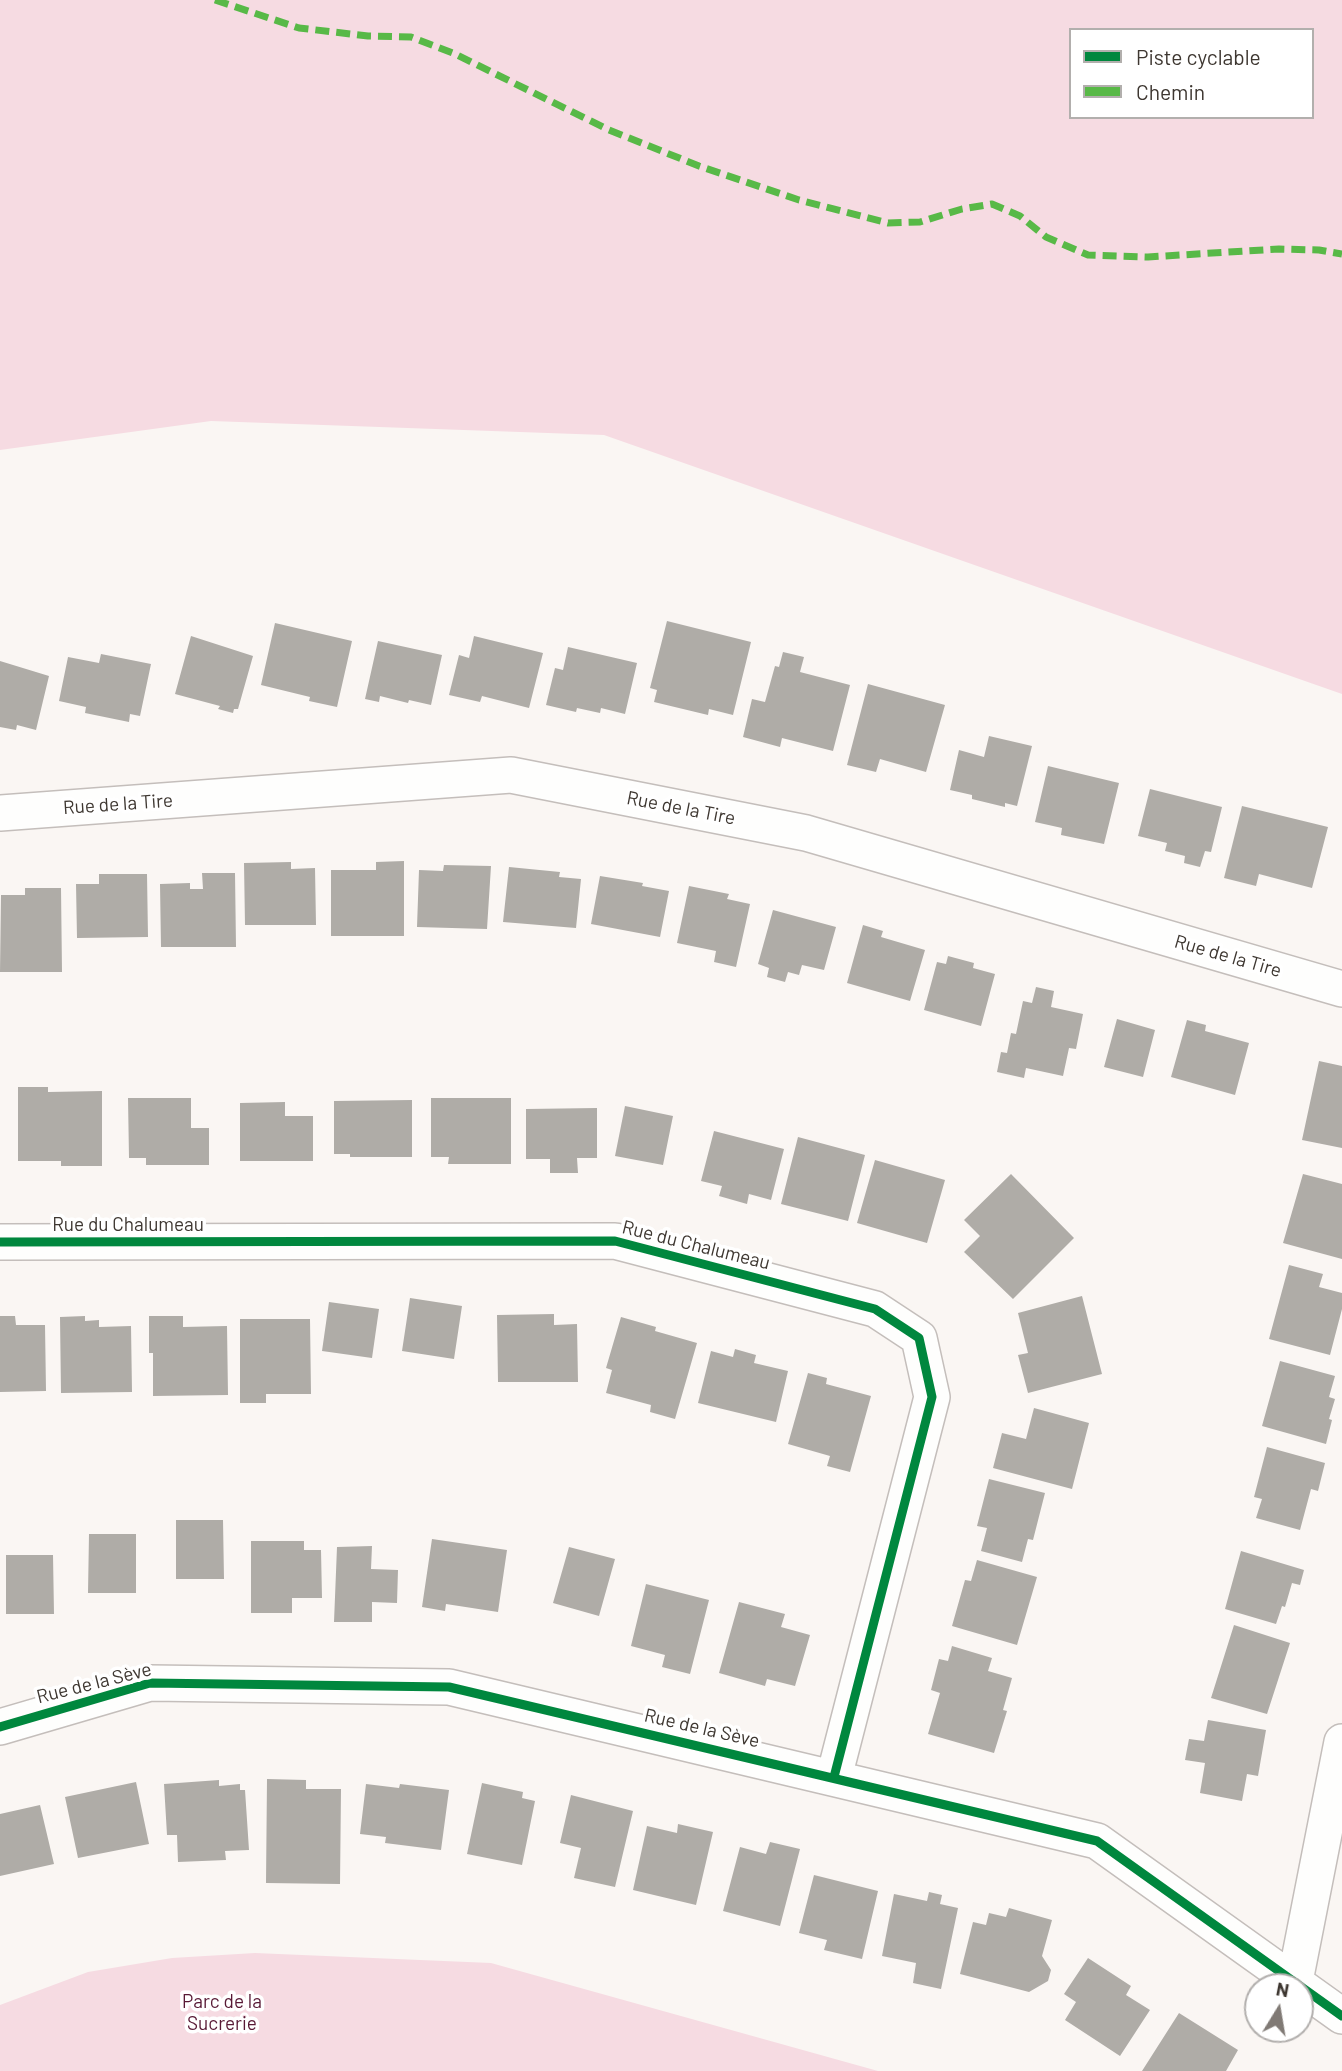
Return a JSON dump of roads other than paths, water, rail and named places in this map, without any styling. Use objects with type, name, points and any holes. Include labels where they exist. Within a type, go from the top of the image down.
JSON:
[{"type":"street","name":"Rue de la Tire","points":[[0,813],[511,775],[806,832],[1342,989]]},
{"type":"street","name":"Rue du Chalumeau","points":[[0,1242],[615,1241],[875,1309],[919,1338],[932,1397],[834,1777]]},
{"type":"street","name":"Rue de la Sève","points":[[0,1727],[149,1683],[449,1688],[1097,1841],[1284,1973]]},
{"type":"street","points":[[1297,1973],[1342,1742]]},
{"type":"street","name":"Rue de la Sève","points":[[1314,1995],[1342,2016]]},
{"type":"park label","name":"Parc de la Sucrerie","points":[[222,2013]]}]
